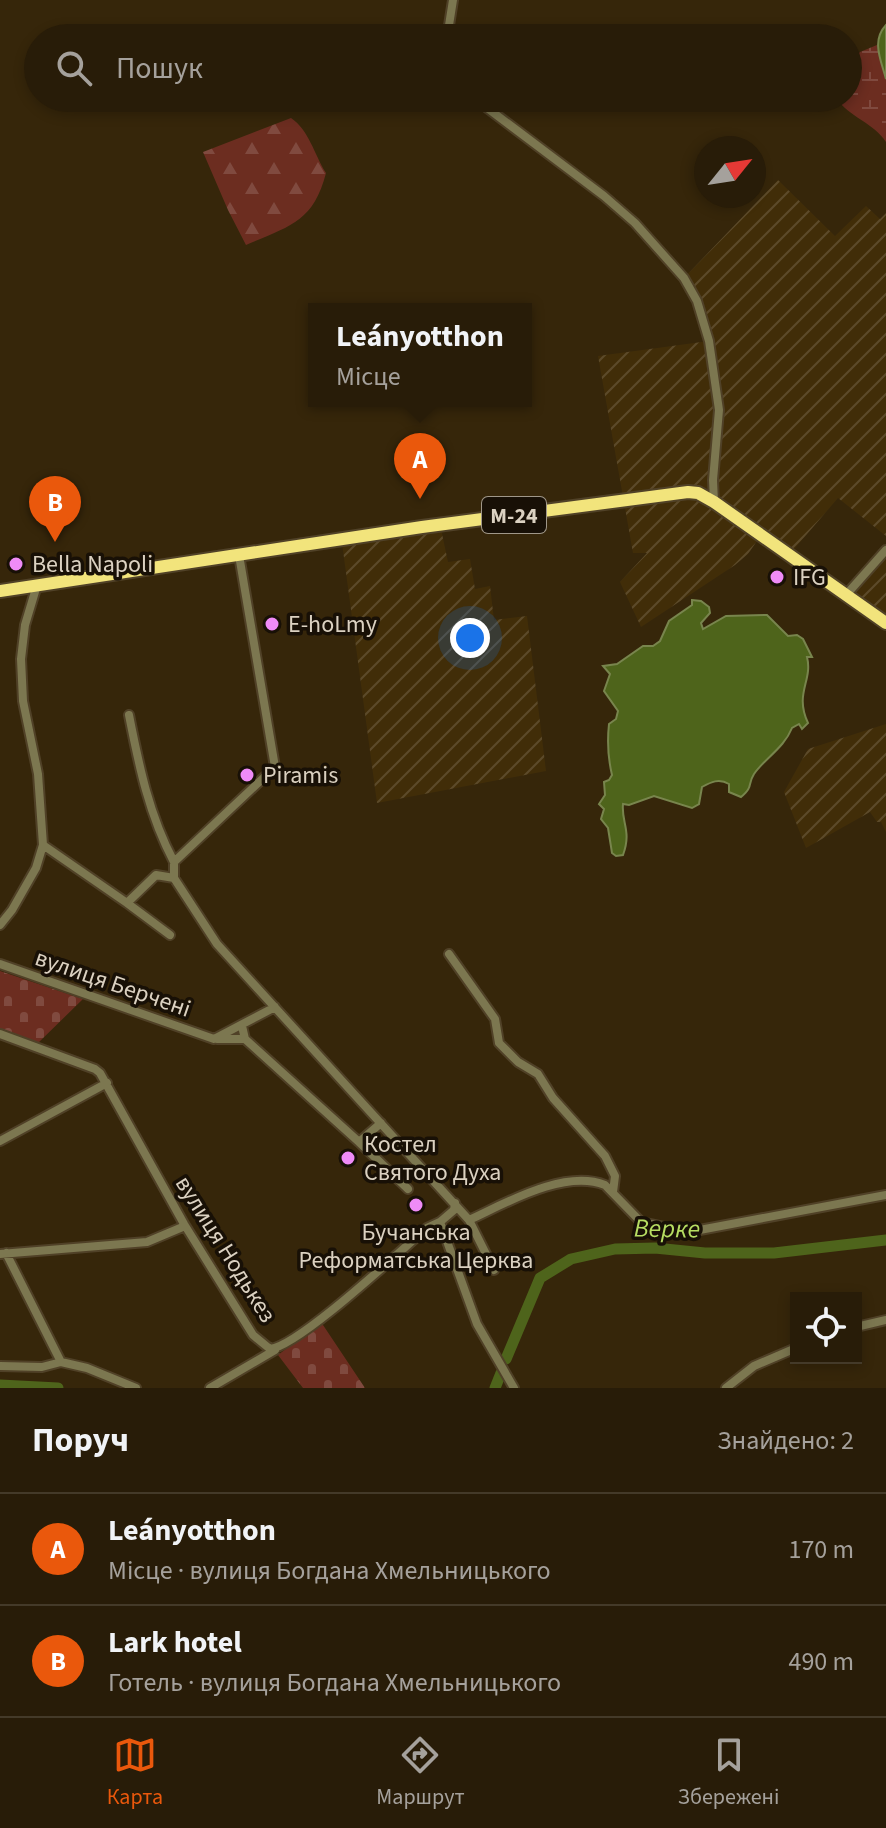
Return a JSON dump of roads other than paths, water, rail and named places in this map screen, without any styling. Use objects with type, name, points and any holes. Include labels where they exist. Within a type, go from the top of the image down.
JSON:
[{"type":"highway","name":"М-24","points":[[0,591],[677,492],[698,493],[714,502],[886,623]]},
{"type":"street","points":[[449,24],[453,0]]},
{"type":"street","points":[[493,112],[604,196],[635,223],[684,278],[697,301],[706,329],[719,410],[714,502]]},
{"type":"street","points":[[846,595],[886,550]]},
{"type":"street","points":[[174,862],[275,767],[239,555]]},
{"type":"street","points":[[0,925],[36,868],[43,845],[38,774],[23,701],[21,659],[25,625],[37,585]]},
{"type":"street","points":[[129,715],[140,775],[159,833],[174,862],[174,878],[217,944],[455,1203],[469,1220],[494,1270]]},
{"type":"street","points":[[43,845],[170,935]]},
{"type":"street","points":[[127,903],[156,875],[174,878]]},
{"type":"street","points":[[449,954],[495,1019],[499,1043],[518,1062],[538,1074],[553,1098],[605,1156],[615,1176],[613,1192]]},
{"type":"street","name":"вулиця Берчені","points":[[0,964],[214,1039],[245,1039]]},
{"type":"street","name":"вулиця Берчені","points":[[214,1039],[275,1007]]},
{"type":"street","points":[[242,1026],[245,1039],[408,1189]]},
{"type":"street","name":"вулиця Нодькез","points":[[0,1034],[95,1069],[107,1083],[185,1226],[253,1335],[265,1347],[278,1348],[336,1306],[427,1228],[440,1222]]},
{"type":"street","points":[[0,1141],[107,1083]]},
{"type":"street","points":[[359,1142],[381,1123]]},
{"type":"street","points":[[469,1220],[547,1186],[598,1182],[613,1192],[632,1216],[641,1222],[689,1232],[886,1195]]},
{"type":"street","points":[[455,1203],[454,1210],[440,1222],[477,1324],[514,1388]]},
{"type":"street","points":[[61,1362],[3,1253],[147,1242],[185,1226]]},
{"type":"street","points":[[862,1326],[886,1320]]},
{"type":"street","points":[[210,1388],[278,1348]]},
{"type":"street","points":[[726,1388],[754,1366],[790,1351]]},
{"type":"street","points":[[0,1366],[42,1367],[61,1362],[87,1368],[136,1388]]},
{"type":"waterway","name":"Верке","points":[[506,1359],[540,1278],[571,1259],[615,1249],[774,1253],[886,1240]]},
{"type":"waterway","name":"Верке","points":[[495,1388],[501,1373]]},
{"type":"waterway","name":"Верке","points":[[0,1385],[58,1388]]},
{"type":"place","name":"Leányotthon","points":[[420,499]]},
{"type":"place","name":"Lark hotel","points":[[55,542]]},
{"type":"place","name":"Bella Napoli","points":[[16,564]]},
{"type":"place","name":"IFG","points":[[777,577]]},
{"type":"place","name":"E-hoLmy","points":[[272,624]]},
{"type":"place","name":"Piramis","points":[[247,775]]},
{"type":"place","name":"Костел Святого Духа","points":[[348,1158]]},
{"type":"place","name":"Бучанська Реформатська Церква","points":[[416,1205]]}]
